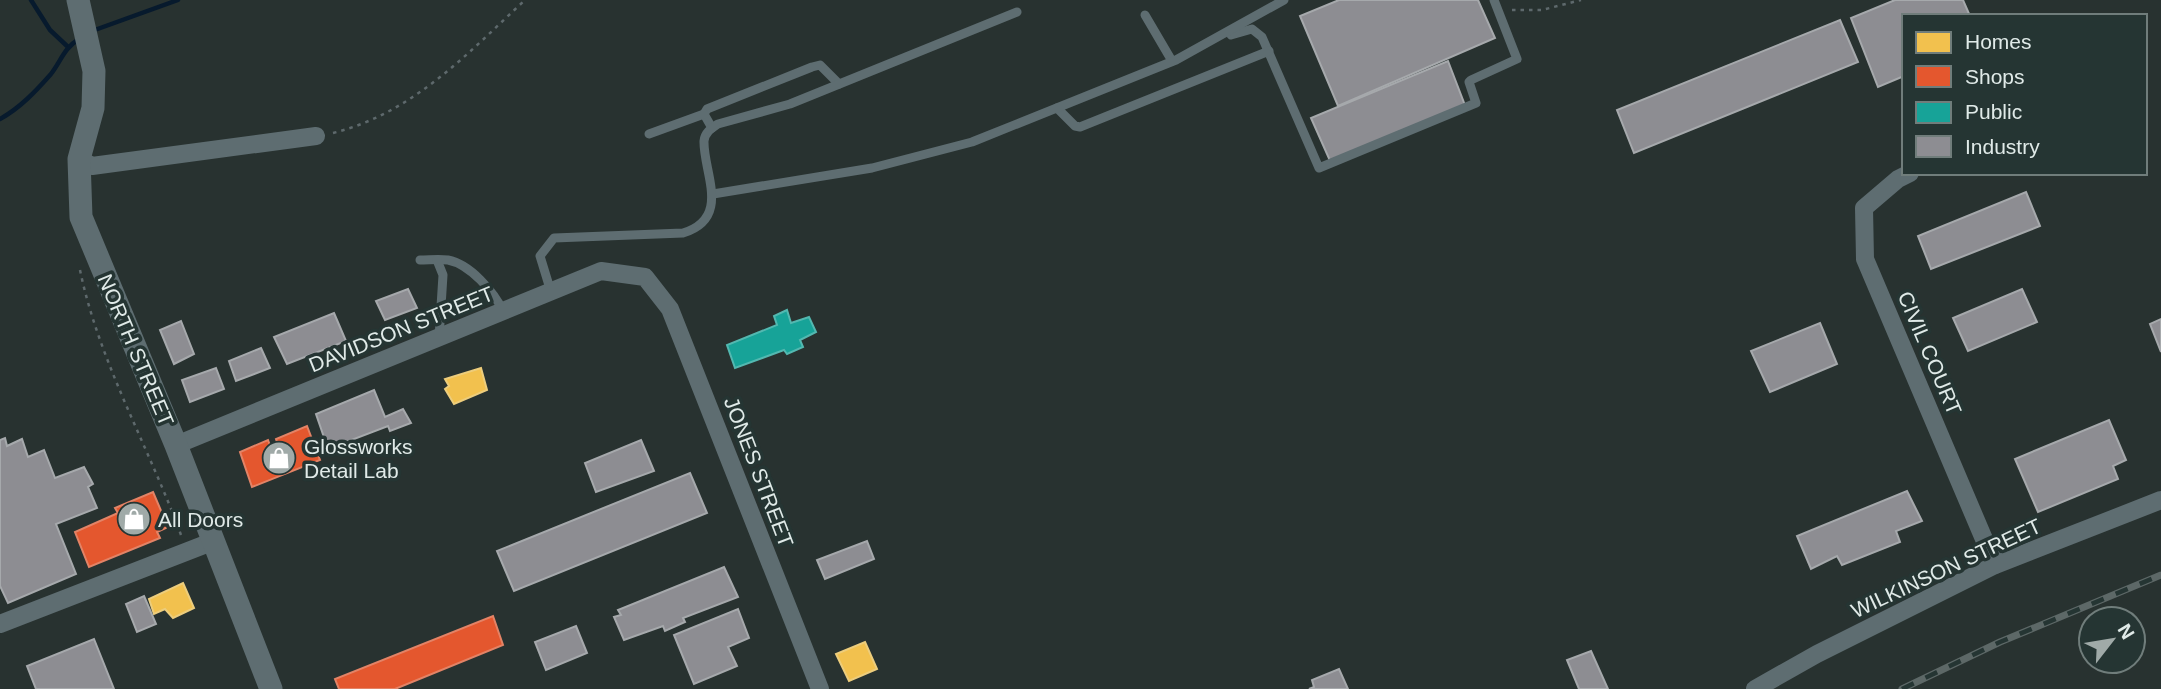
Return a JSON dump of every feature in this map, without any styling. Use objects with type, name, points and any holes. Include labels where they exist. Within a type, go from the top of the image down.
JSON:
[{"type":"street","name":"NORTH STREET","points":[[80,8],[92,57],[93,108],[79,159],[81,217],[176,445],[271,689]]},
{"type":"street","points":[[79,159],[92,166],[316,136]]},
{"type":"street","name":"CIVIL COURT","points":[[1906,175],[1864,208],[1865,259],[1995,565]]},
{"type":"street","name":"DAVIDSON STREET","points":[[176,445],[601,271],[645,277]]},
{"type":"street","name":"JONES STREET","points":[[645,277],[670,309],[820,689]]},
{"type":"street","name":"WILKINSON STREET","points":[[1755,689],[1817,654],[1995,565],[2161,500]]},
{"type":"street","points":[[0,624],[214,541]]},
{"type":"lane","points":[[713,194],[821,178],[906,160],[972,142],[1172,61],[1221,37],[1284,0]]},
{"type":"lane","points":[[1221,37],[1252,29],[1258,31],[1320,168],[1476,103],[1469,82],[1517,60],[1495,4]]},
{"type":"lane","points":[[551,292],[540,256],[554,238],[683,233],[694,230],[703,220],[713,194],[704,141],[712,128],[790,104],[1017,12]]},
{"type":"lane","points":[[1145,15],[1172,61]]},
{"type":"lane","points":[[1057,108],[1075,126],[1080,127],[1269,51]]},
{"type":"lane","points":[[649,134],[820,65],[839,84]]},
{"type":"lane","points":[[704,114],[712,128]]},
{"type":"lane","points":[[420,260],[450,260],[467,270],[487,287],[503,311]]},
{"type":"lane","points":[[437,260],[443,275],[439,338]]},
{"type":"path","points":[[316,136],[362,123],[405,104],[446,75],[525,0]]},
{"type":"path","points":[[1495,4],[1542,10],[1581,0]]},
{"type":"building: Homes","points":[[481,368],[487,390],[454,404],[445,389],[449,386],[445,379]]},
{"type":"building: Homes","points":[[183,583],[194,608],[173,618],[165,609],[154,614],[149,599]]},
{"type":"building: Homes","points":[[865,642],[877,669],[849,681],[836,654]]},
{"type":"building: Shops","points":[[307,426],[320,460],[252,487],[240,452],[268,440],[271,448],[278,445],[276,439]]},
{"type":"building: Shops","points":[[153,492],[168,527],[157,532],[160,538],[89,567],[75,532],[118,513],[115,508]]},
{"type":"building: Shops","points":[[493,616],[503,645],[395,689],[339,689],[335,679]]},
{"type":"building: Public","points":[[787,310],[791,323],[809,317],[816,332],[800,340],[803,347],[787,354],[784,350],[735,368],[727,345],[777,325],[774,316]]},
{"type":"building: Industry","points":[[1339,0],[1478,0],[1495,38],[1338,106],[1300,16]]},
{"type":"building: Industry","points":[[1895,0],[1963,0],[1969,14],[1902,14],[1902,77],[1878,87],[1851,18]]},
{"type":"building: Industry","points":[[1840,20],[1858,62],[1634,153],[1617,110]]},
{"type":"building: Industry","points":[[1448,61],[1466,108],[1331,163],[1311,118]]},
{"type":"building: Industry","points":[[2026,192],[2040,226],[1931,269],[1918,236]]},
{"type":"building: Industry","points":[[408,289],[417,308],[385,320],[376,301]]},
{"type":"building: Industry","points":[[2022,289],[2037,322],[1968,351],[1953,318]]},
{"type":"building: Industry","points":[[334,313],[346,341],[287,364],[274,337]]},
{"type":"building: Industry","points":[[2161,319],[2161,352],[2150,324]]},
{"type":"building: Industry","points":[[181,321],[194,354],[174,364],[160,330]]},
{"type":"building: Industry","points":[[1820,323],[1837,364],[1770,392],[1751,351]]},
{"type":"building: Industry","points":[[261,348],[270,368],[236,381],[229,361]]},
{"type":"building: Industry","points":[[216,368],[224,389],[190,402],[182,380]]},
{"type":"building: Industry","points":[[374,390],[385,417],[403,409],[411,423],[390,431],[388,426],[328,449],[316,414]]},
{"type":"building: Industry","points":[[2109,420],[2126,460],[2113,466],[2118,479],[2038,512],[2015,459]]},
{"type":"building: Industry","points":[[5,438],[7,446],[22,439],[28,457],[44,450],[55,478],[84,467],[93,484],[88,487],[97,508],[56,524],[76,574],[8,603],[0,586],[0,440]]},
{"type":"building: Industry","points":[[641,440],[654,471],[596,492],[585,463]]},
{"type":"building: Industry","points":[[690,473],[707,513],[514,591],[497,551]]},
{"type":"building: Industry","points":[[1907,491],[1922,521],[1896,531],[1900,542],[1842,565],[1837,556],[1811,569],[1797,536]]},
{"type":"building: Industry","points":[[867,541],[874,559],[825,579],[817,560]]},
{"type":"building: Industry","points":[[724,567],[738,597],[683,618],[685,622],[665,631],[663,626],[624,640],[614,617],[621,615],[618,610]]},
{"type":"building: Industry","points":[[144,596],[156,624],[137,632],[126,604]]},
{"type":"building: Industry","points":[[738,609],[749,638],[728,647],[737,666],[694,684],[674,635]]},
{"type":"building: Industry","points":[[576,626],[587,653],[546,670],[535,642]]},
{"type":"building: Industry","points":[[94,639],[114,689],[36,689],[27,666]]},
{"type":"building: Industry","points":[[1591,651],[1608,689],[1579,689],[1567,660]]},
{"type":"building: Industry","points":[[1339,669],[1348,689],[1309,689],[1314,687],[1312,680]]},
{"type":"waterway","points":[[31,0],[50,30],[67,46]]},
{"type":"waterway","points":[[92,31],[178,0]]},
{"type":"waterway","points":[[0,119],[34,93],[70,46],[79,39]]},
{"type":"railway","points":[[1902,689],[2000,642],[2161,575]]},
{"type":"place","name":"Glossworks Detail Lab","points":[[279,458]]},
{"type":"place","name":"All Doors","points":[[134,519]]}]
